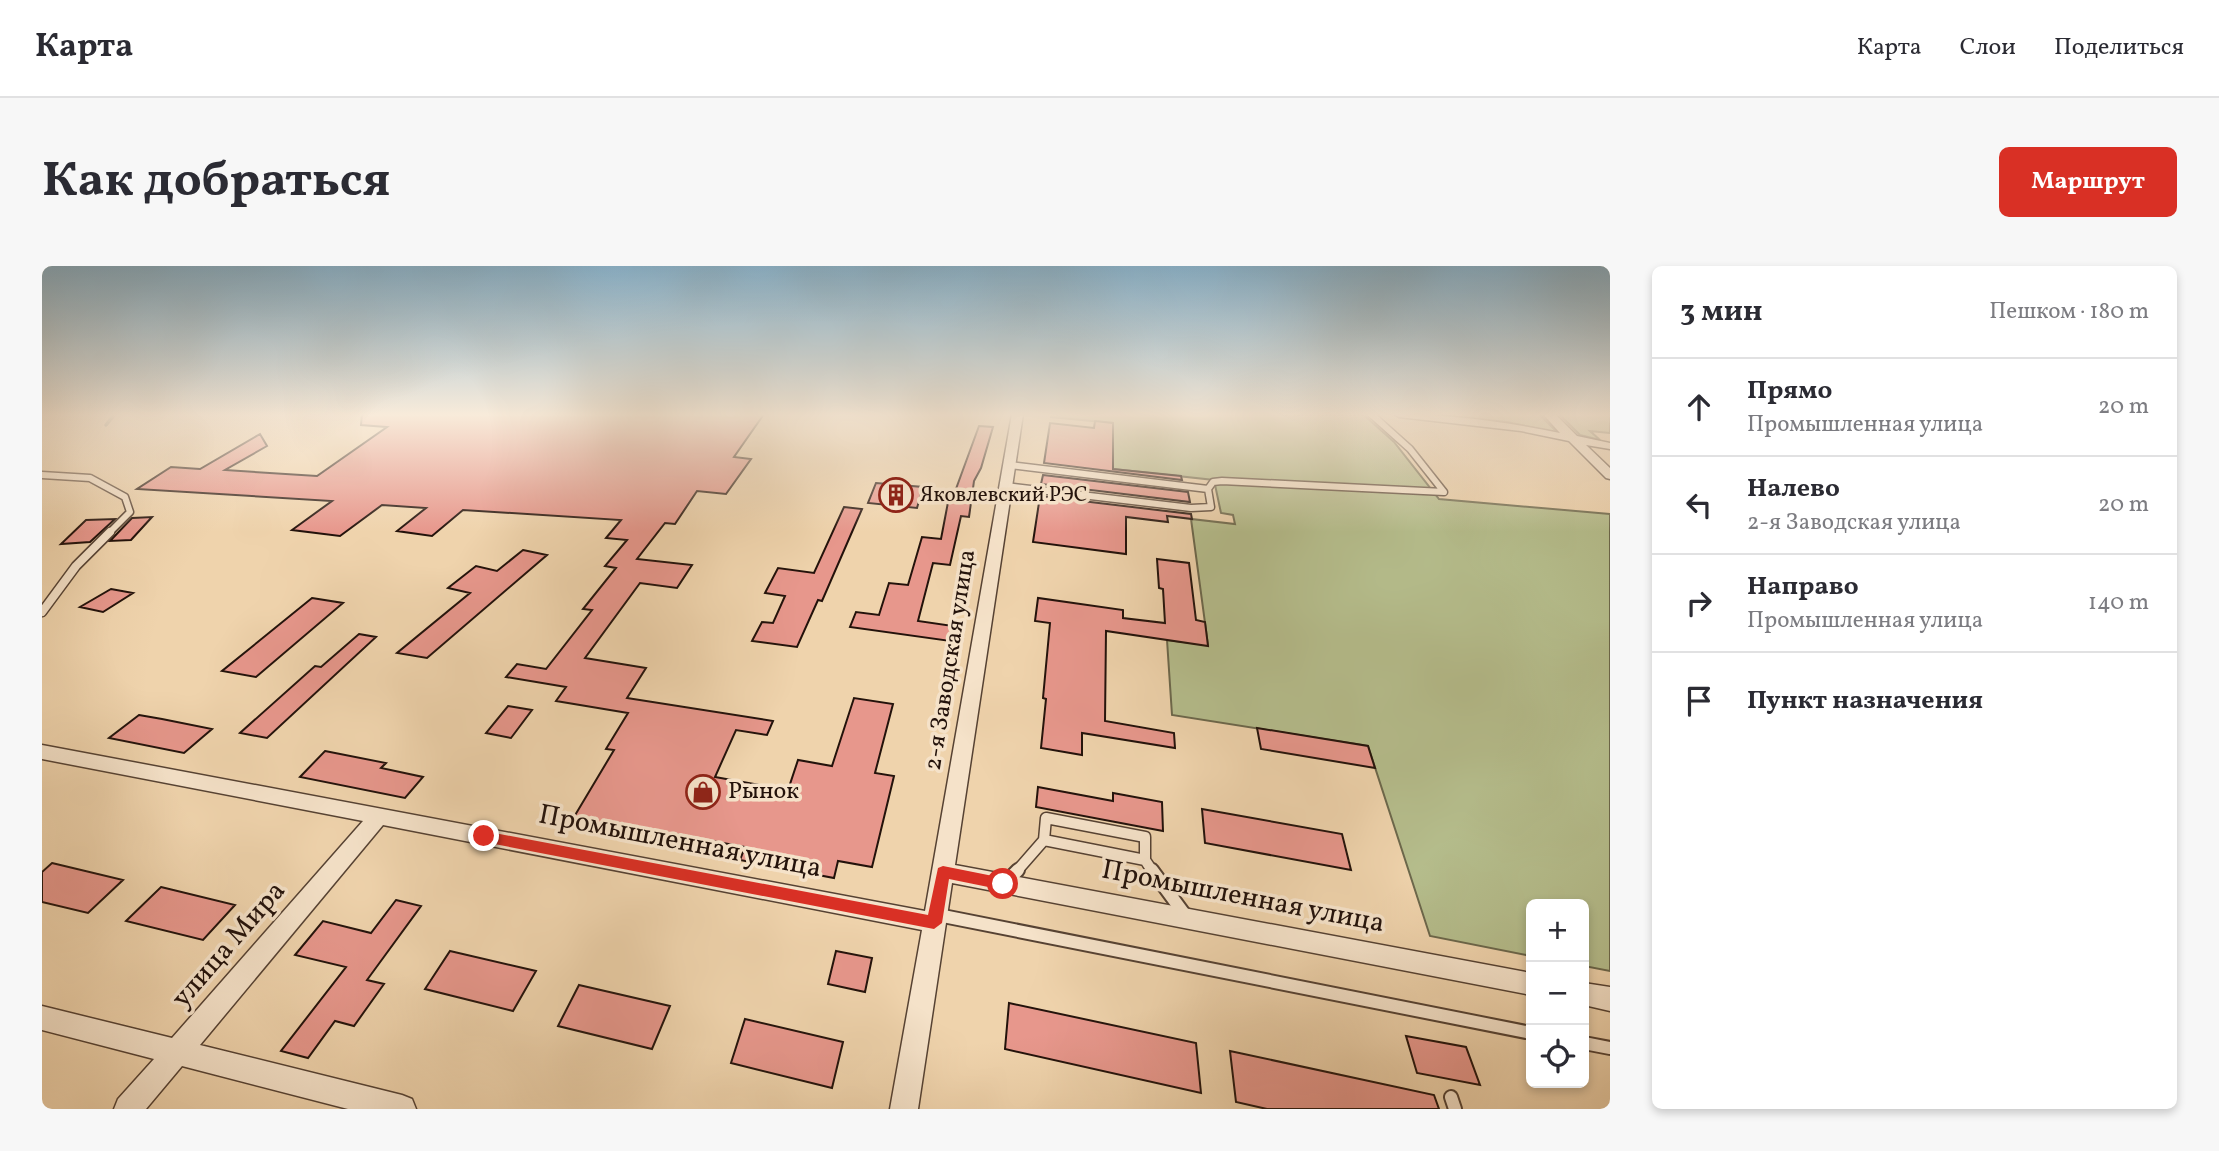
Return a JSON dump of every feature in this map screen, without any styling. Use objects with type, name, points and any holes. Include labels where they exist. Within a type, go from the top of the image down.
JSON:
[{"type":"street","name":"2-я Заводская улица","points":[[904,1109],[1012,453]]},
{"type":"street","points":[[1588,453],[1610,475]]},
{"type":"street","name":"Промышленная улица","points":[[42,752],[935,918]]},
{"type":"street","name":"улица Мира","points":[[128,1109],[375,821]]},
{"type":"street","name":"Промышленная улица","points":[[943,872],[1526,983]]},
{"type":"street","points":[[1589,995],[1610,999]]},
{"type":"street","points":[[42,1018],[402,1109]]},
{"type":"lane","points":[[1006,486],[1191,508],[1211,507],[1208,489],[1213,482],[1222,481],[1444,492],[1413,453]]},
{"type":"lane","points":[[1010,465],[1208,489]]},
{"type":"lane","points":[[42,475],[90,478],[125,497],[130,513],[76,566],[42,612]]},
{"type":"lane","points":[[1003,884],[1035,853],[1044,840],[1046,818],[1132,834],[1145,837],[1145,860],[1188,919]]},
{"type":"lane","points":[[1044,840],[1145,860]]},
{"type":"lane","points":[[935,918],[1526,1032]]},
{"type":"lane","points":[[1589,1044],[1610,1048]]},
{"type":"green space","points":[[1113,453],[1403,453],[1439,499],[1610,514],[1610,971],[1589,967],[1589,899],[1526,899],[1526,955],[1430,936],[1368,746],[1172,715],[1167,640],[1208,645],[1191,519],[1235,524],[1233,515],[1221,513],[1214,480],[1113,469]]},
{"type":"building","points":[[227,453],[254,453],[225,470],[317,476],[349,453],[737,453],[734,457],[751,459],[726,494],[697,491],[675,524],[665,523],[637,559],[692,565],[677,588],[640,583],[585,658],[646,668],[627,698],[773,721],[767,735],[736,730],[715,777],[788,790],[798,760],[832,766],[854,698],[893,704],[875,773],[894,776],[872,867],[838,861],[834,878],[740,860],[745,847],[631,826],[624,838],[568,827],[614,750],[606,749],[628,713],[556,701],[566,687],[506,677],[517,664],[546,669],[592,610],[583,609],[616,568],[605,566],[627,540],[606,538],[621,520],[463,510],[432,536],[397,531],[426,508],[382,505],[340,536],[292,530],[332,501],[137,489],[171,467],[200,469]]},
{"type":"building","points":[[969,453],[985,453],[974,481],[969,517],[961,516],[950,565],[933,563],[918,621],[953,626],[950,641],[850,627],[856,612],[879,615],[889,583],[908,585],[922,537],[941,539],[949,497],[953,497]]},
{"type":"building","points":[[1045,453],[1113,453],[1113,469],[1181,476],[1182,480],[1044,463]]},
{"type":"building","points":[[1043,475],[1188,492],[1190,502],[1041,484]]},
{"type":"building","name":"Яковлевский РЭС","points":[[876,483],[923,487],[917,508],[868,503]]},
{"type":"building","points":[[1040,496],[1191,514],[1192,519],[1167,516],[1168,522],[1126,517],[1126,554],[1033,542]]},
{"type":"building","points":[[844,507],[862,509],[822,601],[818,600],[797,647],[752,641],[762,622],[773,623],[785,596],[765,593],[778,568],[814,573]]},
{"type":"building","points":[[152,517],[131,540],[110,541],[132,518]]},
{"type":"building","points":[[115,519],[90,542],[61,544],[86,520]]},
{"type":"building","points":[[523,550],[547,555],[427,658],[397,653],[470,593],[448,588],[476,566],[497,571]]},
{"type":"building","points":[[1157,559],[1189,563],[1196,620],[1205,622],[1208,646],[1106,631],[1105,721],[1174,733],[1175,748],[1082,733],[1082,755],[1041,748],[1050,623],[1035,621],[1038,598],[1123,610],[1123,618],[1165,623],[1163,589],[1159,588]]},
{"type":"building","points":[[111,589],[133,593],[103,612],[80,607]]},
{"type":"building","points":[[312,598],[343,603],[256,677],[222,671]]},
{"type":"building","points":[[359,634],[376,637],[267,738],[240,733],[315,666],[321,667]]},
{"type":"building","points":[[508,706],[532,710],[511,738],[486,733]]},
{"type":"building","points":[[139,715],[212,729],[184,753],[109,738]]},
{"type":"building","points":[[1257,728],[1368,746],[1375,768],[1261,749]]},
{"type":"building","points":[[325,751],[386,763],[381,768],[423,777],[405,798],[300,777]]},
{"type":"building","points":[[1038,787],[1113,801],[1113,793],[1162,802],[1163,831],[1036,807]]},
{"type":"building","points":[[1202,809],[1342,834],[1351,870],[1205,843]]},
{"type":"building","points":[[52,863],[123,880],[88,913],[42,902],[42,872]]},
{"type":"building","points":[[161,887],[235,905],[203,940],[126,921]]},
{"type":"building","points":[[396,900],[421,906],[367,980],[384,984],[354,1026],[335,1021],[308,1058],[281,1051],[346,967],[295,955],[323,921],[371,933]]},
{"type":"building","points":[[450,951],[536,971],[513,1011],[425,989]]},
{"type":"building","points":[[836,951],[872,958],[865,992],[828,984]]},
{"type":"building","points":[[579,985],[670,1006],[652,1049],[558,1026]]},
{"type":"building","points":[[1009,1003],[1196,1043],[1201,1093],[1005,1049]]},
{"type":"building","points":[[745,1019],[843,1042],[832,1088],[731,1063]]},
{"type":"building","points":[[1406,1036],[1466,1047],[1480,1085],[1417,1073]]},
{"type":"building","points":[[1230,1051],[1434,1095],[1439,1109],[1267,1109],[1236,1102]]},
{"type":"place","name":"Яковлевский РЭС","points":[[896,495]]},
{"type":"place","name":"Рынок","points":[[703,792]]},
{"type":"route","points":[[484,836],[934,923],[943,872],[1003,884]]}]
